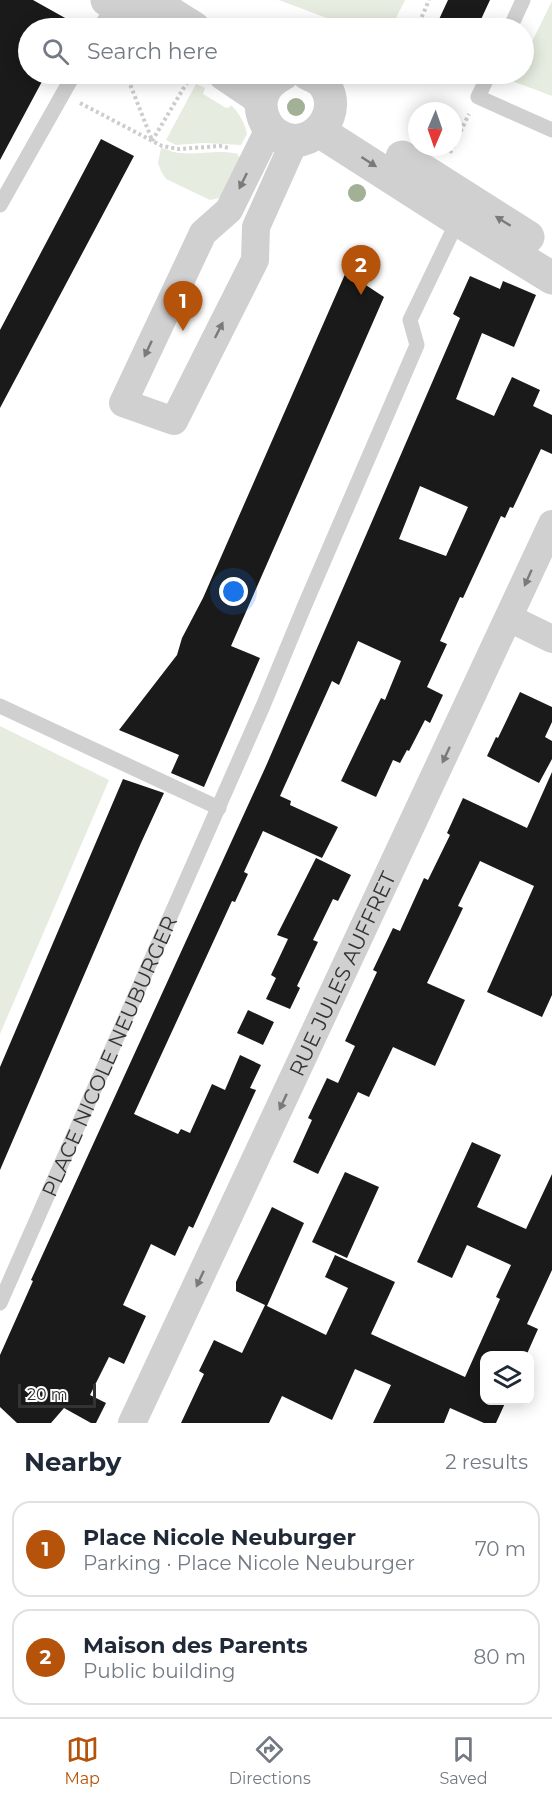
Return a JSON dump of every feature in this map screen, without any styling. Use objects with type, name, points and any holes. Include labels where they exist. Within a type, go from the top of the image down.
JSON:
[{"type":"street","points":[[150,0],[178,18]]},
{"type":"street","points":[[107,11],[126,18]]},
{"type":"street","points":[[240,84],[552,278]]},
{"type":"street","points":[[283,110],[256,228],[255,260],[174,421],[123,403],[202,233],[229,210],[283,110],[329,95],[322,84]]},
{"type":"street","points":[[283,110],[438,179],[552,253]]},
{"type":"street","name":"RUE JULES AUFFRET","points":[[132,1423],[552,525]]},
{"type":"street","points":[[510,618],[552,639]]},
{"type":"lane","points":[[515,18],[523,0]]},
{"type":"lane","points":[[0,205],[68,84]]},
{"type":"lane","points":[[484,84],[478,97],[552,130]]},
{"type":"lane","name":"PLACE NICOLE NEUBURGER","points":[[0,1303],[219,808],[417,345],[410,320],[458,220]]},
{"type":"lane","points":[[0,706],[219,808]]},
{"type":"path","points":[[421,18],[429,0]]},
{"type":"path","points":[[130,84],[152,141]]},
{"type":"path","points":[[152,141],[186,84]]},
{"type":"path","points":[[62,94],[162,146],[179,149],[220,146],[283,110]]},
{"type":"path","points":[[438,179],[478,97]]},
{"type":"shaded area","points":[[279,0],[405,0],[396,18],[327,18]]},
{"type":"shaded area","points":[[552,1],[552,96],[520,84],[534,84],[534,38]]},
{"type":"shaded area","points":[[196,84],[205,88],[203,94],[226,108],[231,105],[237,111],[247,134],[241,145],[203,143],[176,145],[166,140]]},
{"type":"shaded area","points":[[161,148],[180,153],[231,153],[244,158],[228,191],[219,198],[210,200],[166,179],[158,163]]},
{"type":"shaded area","points":[[0,726],[109,780],[0,1034]]},
{"type":"building","points":[[0,0],[33,0],[65,18],[18,18],[18,84],[41,84],[0,160]]},
{"type":"building","points":[[448,0],[490,0],[482,18],[440,18]]},
{"type":"building","points":[[101,139],[134,156],[0,408],[0,330]]},
{"type":"building","points":[[346,272],[384,297],[231,646],[260,658],[204,787],[171,773],[179,755],[119,730],[177,655],[182,638],[203,598]]},
{"type":"building","points":[[470,276],[500,289],[503,281],[536,295],[514,347],[482,333],[456,399],[494,416],[512,377],[540,390],[533,406],[552,415],[552,454],[541,449],[513,508],[510,507],[505,518],[501,516],[463,598],[460,597],[440,641],[447,644],[427,687],[443,695],[430,723],[425,720],[400,763],[393,760],[376,797],[341,781],[381,698],[385,700],[401,661],[358,641],[339,685],[332,681],[280,796],[291,801],[290,805],[338,827],[322,858],[263,831],[244,872],[248,874],[235,902],[232,901],[134,1114],[178,1134],[181,1129],[190,1133],[212,1084],[225,1090],[240,1055],[261,1065],[250,1088],[256,1090],[193,1228],[189,1226],[175,1256],[151,1244],[123,1305],[146,1316],[124,1364],[109,1357],[90,1395],[106,1403],[96,1423],[91,1423],[64,1408],[51,1423],[17,1423],[0,1407],[0,1355],[33,1281],[31,1280],[266,766],[460,318],[453,314]],"holes":[[[420,486],[468,507],[446,556],[399,539]]]},
{"type":"building","points":[[520,692],[552,707],[552,722],[545,737],[552,741],[552,759],[539,783],[487,756]]},
{"type":"building","points":[[552,772],[552,995],[542,1017],[487,992],[534,886],[480,861],[458,906],[463,908],[427,983],[465,1000],[435,1066],[393,1047],[369,1097],[358,1092],[318,1174],[293,1162],[312,1120],[308,1118],[327,1078],[338,1083],[355,1046],[345,1041],[377,972],[373,970],[393,928],[400,931],[424,878],[428,880],[450,835],[447,833],[463,798],[527,828]]},
{"type":"building","points":[[123,779],[164,793],[0,1170],[0,1067]]},
{"type":"building","points":[[316,858],[351,875],[338,901],[333,899],[313,940],[318,942],[297,986],[300,988],[290,1009],[266,999],[276,978],[271,975],[288,939],[277,935]]},
{"type":"building","points":[[248,1010],[274,1022],[263,1045],[237,1033]]},
{"type":"building","points":[[472,1142],[501,1155],[477,1207],[526,1229],[552,1174],[552,1270],[527,1324],[538,1329],[528,1351],[480,1351],[480,1405],[504,1405],[496,1423],[484,1423],[450,1408],[444,1423],[373,1423],[391,1385],[355,1369],[332,1420],[282,1396],[269,1423],[181,1423],[204,1374],[199,1371],[214,1340],[242,1353],[265,1305],[236,1291],[236,1282],[272,1207],[304,1223],[267,1306],[326,1335],[348,1288],[325,1277],[335,1255],[395,1282],[371,1334],[465,1377],[500,1299],[496,1297],[511,1265],[467,1245],[452,1278],[417,1262]]},
{"type":"building","points":[[345,1172],[379,1187],[347,1258],[312,1242]]},
{"type":"place","name":"Maison des Parents","points":[[361,295]]},
{"type":"place","name":"Place Nicole Neuburger","points":[[183,331]]}]
